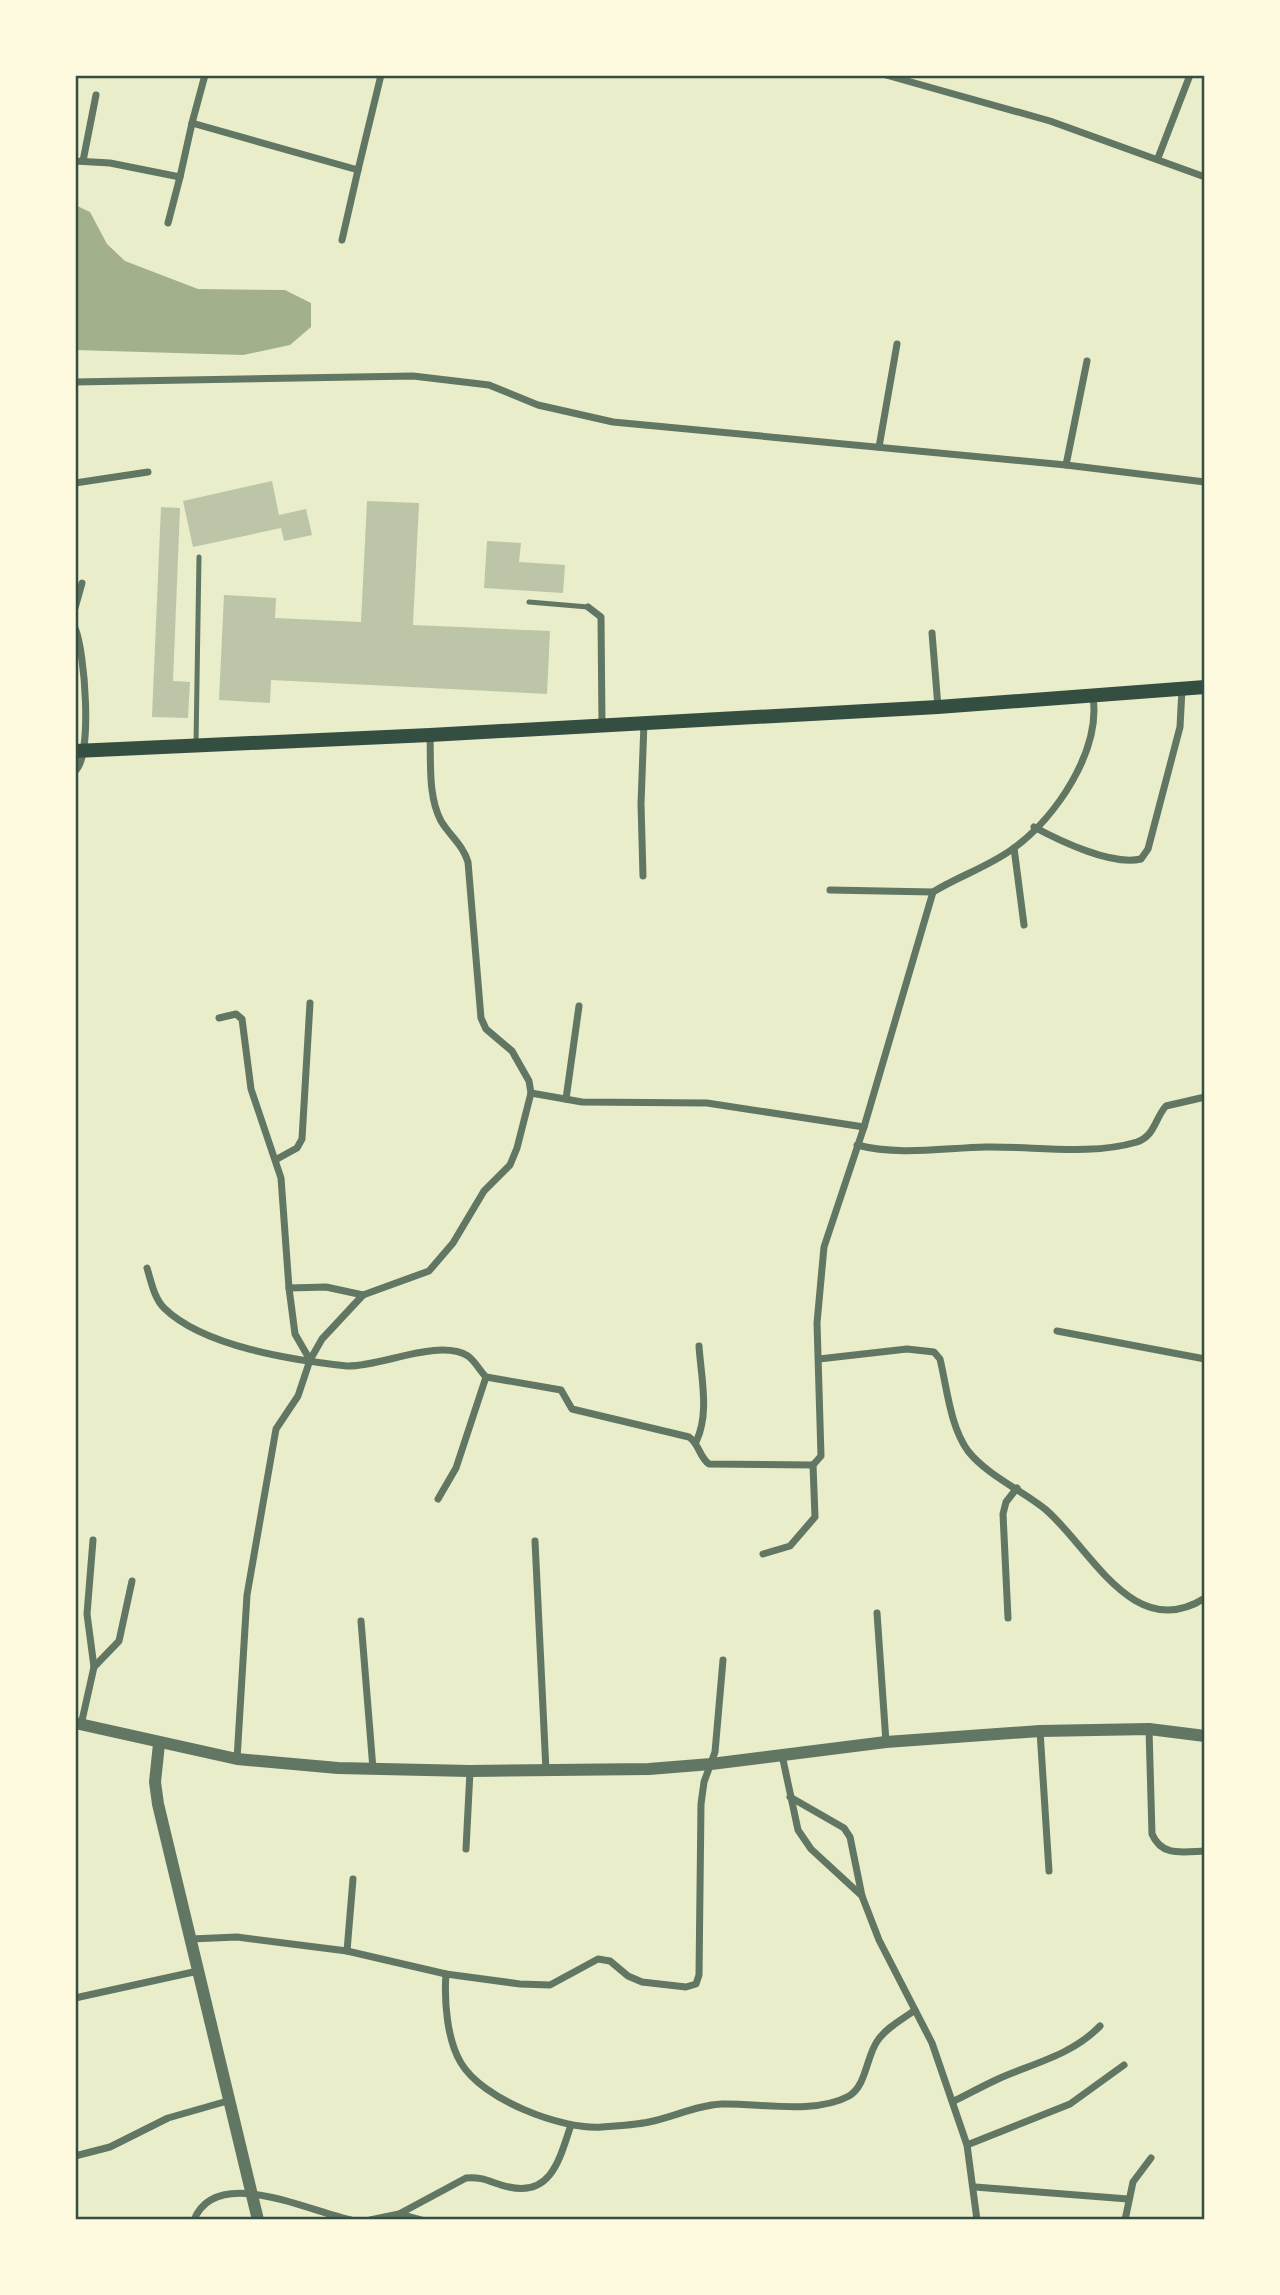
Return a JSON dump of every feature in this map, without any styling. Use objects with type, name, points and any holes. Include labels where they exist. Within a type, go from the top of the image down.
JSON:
[{"type":"main road","points":[[80,751],[430,736],[1093,697],[1205,687]]},
{"type":"street","points":[[167,223],[205,75]]},
{"type":"street","points":[[342,240],[381,75]]},
{"type":"street","points":[[886,75],[1050,121],[1205,177]]},
{"type":"street","points":[[1158,158],[1189,75]]},
{"type":"street","points":[[96,95],[79,161],[180,177]]},
{"type":"street","points":[[192,123],[358,170]]},
{"type":"street","points":[[879,447],[897,344]]},
{"type":"street","points":[[1066,465],[1087,361]]},
{"type":"street","points":[[75,382],[426,377],[489,385],[538,405],[613,422],[1066,465],[1205,482]]},
{"type":"street","points":[[75,483],[148,471]]},
{"type":"street","points":[[75,608],[82,583]]},
{"type":"street","points":[[588,607],[601,617],[602,726]]},
{"type":"street","points":[[75,628],[82,659],[81,766],[75,771]]},
{"type":"street","points":[[933,633],[938,706]]},
{"type":"street","points":[[1034,827],[1077,847],[1130,862],[1141,859],[1148,849],[1180,727],[1182,689]]},
{"type":"street","points":[[830,891],[933,892],[1014,848],[1066,794],[1077,775],[1094,722],[1093,697]]},
{"type":"street","points":[[643,876],[641,804],[644,723]]},
{"type":"street","points":[[237,1759],[247,1595],[276,1429],[298,1396],[310,1360],[322,1339],[363,1295],[429,1271],[445,1252],[474,1205],[510,1166],[531,1093],[523,1067],[512,1051],[486,1029],[481,1018],[468,862],[465,851],[442,823],[436,809],[430,736]]},
{"type":"street","points":[[1014,848],[1024,925]]},
{"type":"street","points":[[763,1553],[790,1546],[815,1517],[813,1465],[821,1456],[817,1323],[824,1247],[864,1127],[933,892]]},
{"type":"street","points":[[277,1159],[297,1148],[302,1139],[310,1003]]},
{"type":"street","points":[[566,1099],[579,1006]]},
{"type":"street","points":[[219,1018],[236,1014],[242,1018],[251,1089],[277,1159],[295,1334],[310,1360]]},
{"type":"street","points":[[531,1093],[566,1099],[707,1103],[864,1127]]},
{"type":"street","points":[[857,1145],[890,1151],[984,1147],[1092,1148],[1137,1142],[1155,1128],[1166,1106],[1205,1097]]},
{"type":"street","points":[[147,1268],[162,1306],[201,1334],[310,1360],[367,1367],[428,1352],[453,1351],[472,1359],[486,1377],[556,1387],[565,1394],[572,1409],[678,1434],[696,1442]]},
{"type":"street","points":[[289,1288],[326,1287],[363,1295]]},
{"type":"street","points":[[1057,1331],[1205,1359]]},
{"type":"street","points":[[699,1346],[704,1413],[703,1428],[696,1442],[702,1459],[709,1464],[813,1465]]},
{"type":"street","points":[[819,1359],[907,1349],[934,1352],[940,1359],[961,1439],[981,1464],[1017,1488],[1068,1531],[1110,1582],[1136,1602],[1167,1611],[1182,1610],[1205,1598]]},
{"type":"street","points":[[438,1499],[456,1468],[486,1377]]},
{"type":"street","points":[[1008,1618],[1003,1514],[1006,1503],[1017,1488]]},
{"type":"street","points":[[93,1540],[87,1614],[94,1667],[78,1724],[159,1744],[237,1759],[373,1769],[546,1770],[711,1764],[886,1742],[1040,1731],[1149,1729],[1205,1736]]},
{"type":"street","points":[[535,1541],[546,1770]]},
{"type":"street","points":[[94,1667],[119,1641],[132,1581]]},
{"type":"street","points":[[877,1613],[886,1742]]},
{"type":"street","points":[[361,1621],[373,1769]]},
{"type":"street","points":[[191,1939],[237,1937],[347,1951],[446,1974],[550,1986],[598,1959],[610,1961],[628,1976],[642,1982],[686,1987],[696,1984],[699,1975],[701,1804],[704,1782],[717,1739],[723,1660]]},
{"type":"street","points":[[1149,1729],[1152,1834],[1157,1846],[1168,1852],[1205,1851]]},
{"type":"street","points":[[1040,1731],[1049,1871]]},
{"type":"street","points":[[159,1744],[155,1783],[158,1804],[258,2220]]},
{"type":"street","points":[[782,1755],[798,1830],[811,1849],[862,1896]]},
{"type":"street","points":[[466,1849],[470,1771]]},
{"type":"street","points":[[790,1797],[844,1828],[850,1837],[862,1896],[879,1940],[915,2010],[954,2101],[967,2145],[975,2187],[977,2220]]},
{"type":"street","points":[[347,1951],[353,1879]]},
{"type":"street","points":[[75,1998],[199,1971]]},
{"type":"street","points":[[446,1974],[446,2004],[451,2031],[458,2060],[466,2071],[478,2082],[527,2112],[571,2126],[599,2128],[648,2122],[704,2106],[781,2107],[817,2104],[848,2096],[858,2088],[877,2041],[915,2010]]},
{"type":"street","points":[[954,2101],[1070,2050],[1086,2040],[1100,2026]]},
{"type":"street","points":[[967,2145],[1070,2104],[1124,2065]]},
{"type":"street","points":[[75,2156],[110,2147],[168,2118],[231,2100]]},
{"type":"street","points":[[370,2220],[399,2214],[466,2178],[487,2178],[513,2188],[536,2188],[544,2183],[557,2165],[571,2126]]},
{"type":"street","points":[[1125,2220],[1133,2182],[1151,2158]]},
{"type":"street","points":[[975,2187],[1128,2199]]},
{"type":"street","points":[[194,2220],[202,2205],[212,2199],[251,2191],[351,2220]]},
{"type":"street","points":[[399,2214],[421,2220]]},
{"type":"lane","points":[[196,747],[199,557]]},
{"type":"lane","points":[[529,603],[588,607]]},
{"type":"shaded area","points":[[75,205],[90,212],[107,244],[125,261],[198,289],[285,290],[311,303],[311,327],[290,345],[243,355],[75,350]]},
{"type":"building","points":[[272,481],[279,515],[306,509],[312,535],[284,541],[281,528],[193,547],[183,501]]},
{"type":"building","points":[[367,501],[419,503],[413,625],[550,631],[547,694],[271,680],[270,703],[219,700],[224,595],[276,598],[275,618],[361,622]]},
{"type":"building","points":[[161,507],[180,508],[173,681],[190,682],[188,718],[152,717]]},
{"type":"building","points":[[487,541],[521,543],[519,562],[565,565],[563,593],[484,588]]}]
